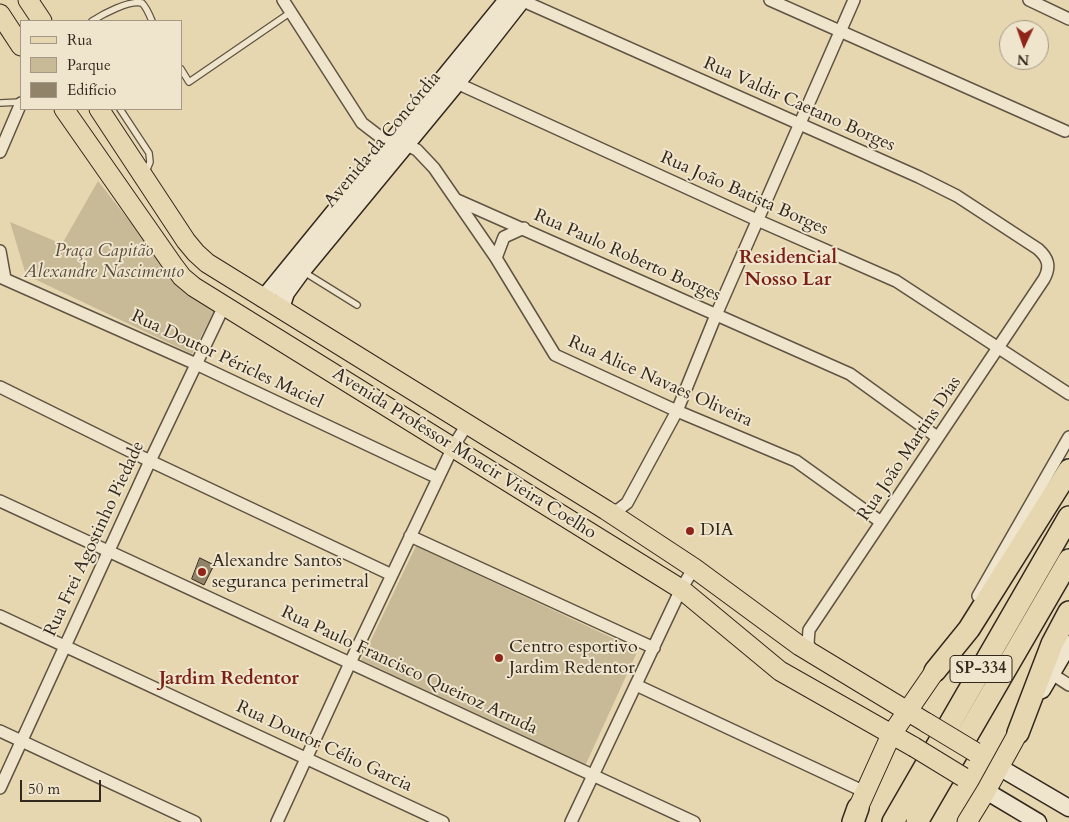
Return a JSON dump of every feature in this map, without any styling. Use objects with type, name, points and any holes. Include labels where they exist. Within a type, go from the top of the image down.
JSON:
[{"type":"highway","points":[[935,671],[969,629],[1069,470]]},
{"type":"highway","name":"SP-334","points":[[893,822],[1069,517]]},
{"type":"highway","name":"SP-334","points":[[917,822],[1069,560]]},
{"type":"highway","points":[[1018,733],[1047,669],[1052,644],[1069,612]]},
{"type":"main road","points":[[28,0],[41,20]]},
{"type":"main road","points":[[0,14],[20,44]]},
{"type":"main road","name":"Avenida Professor Moacir Vieira Coelho","points":[[65,110],[182,277],[194,287],[681,589],[780,671],[914,747],[986,792]]},
{"type":"main road","name":"Avenida Professor Moacir Vieira Coelho","points":[[100,110],[144,179],[196,253],[263,299],[281,308],[468,423],[606,510],[694,568],[814,654],[1000,767]]},
{"type":"main road","points":[[224,306],[232,287],[232,279]]},
{"type":"main road","points":[[255,326],[256,310],[263,299]]},
{"type":"main road","points":[[856,811],[891,734],[935,671]]},
{"type":"main road","points":[[967,822],[986,792],[1018,733]]},
{"type":"street","name":"Rua Alice Navaes Oliveira","points":[[283,0],[362,123],[379,136],[417,150],[425,157],[496,258],[555,355],[677,411],[796,461],[881,522]]},
{"type":"street","name":"Avenida da Concórdia","points":[[491,29],[507,0]]},
{"type":"street","name":"Avenida da Concórdia","points":[[263,299],[297,268],[491,29],[521,0]]},
{"type":"street","name":"Rua Valdir Caetano Borges","points":[[521,0],[919,177],[957,196],[1038,249],[1045,256],[1048,264]]},
{"type":"street","points":[[770,0],[1065,131]]},
{"type":"street","points":[[606,510],[618,510],[627,503],[677,411],[716,315],[854,0]]},
{"type":"street","points":[[1028,0],[1069,18]]},
{"type":"street","name":"Rua João Batista Borges","points":[[451,80],[758,220],[896,280],[1069,394]]},
{"type":"street","points":[[0,152],[20,104]]},
{"type":"street","name":"Rua Paulo Roberto Borges","points":[[457,200],[524,228],[850,374],[937,437]]},
{"type":"street","points":[[496,258],[504,236],[524,228]]},
{"type":"street","points":[[0,252],[2,278]]},
{"type":"street","name":"Rua João Martins Dias","points":[[814,654],[808,643],[809,630],[937,437],[999,348],[1044,279],[1048,272],[1048,264]]},
{"type":"street","name":"Avenida da Concórdia","points":[[281,308],[297,268]]},
{"type":"street","name":"Rua Doutor Péricles Maciel","points":[[2,278],[196,364],[438,478]]},
{"type":"street","name":"Rua Frei Agostinho Piedade","points":[[0,788],[150,460],[224,306]]},
{"type":"street","points":[[0,387],[392,575]]},
{"type":"street","points":[[277,822],[410,536],[438,478],[468,423]]},
{"type":"street","points":[[935,671],[1069,437]]},
{"type":"street","name":"Rua Paulo Francisco Queiroz Arruda","points":[[0,501],[694,822]]},
{"type":"street","points":[[410,536],[654,648]]},
{"type":"street","points":[[571,822],[681,589],[694,568]]},
{"type":"street","name":"Rua Doutor Célio Garcia","points":[[0,616],[443,822]]},
{"type":"street","points":[[1069,644],[1047,669],[1069,685]]},
{"type":"street","points":[[636,685],[856,811]]},
{"type":"street","points":[[0,731],[195,822]]},
{"type":"street","points":[[1000,767],[1069,808]]},
{"type":"street","points":[[986,792],[1038,822]]},
{"type":"lane","points":[[94,20],[125,0],[134,0],[142,3],[151,20]]},
{"type":"lane","points":[[182,71],[189,82],[291,12]]},
{"type":"lane","points":[[0,104],[20,102]]},
{"type":"lane","points":[[121,110],[149,153],[150,162],[144,179]]},
{"type":"lane","points":[[297,268],[357,305]]},
{"type":"green space","name":"Praça Capitão Alexandre Nascimento","points":[[98,181],[179,284],[215,309],[192,354],[26,275],[10,222],[62,244]]},
{"type":"green space","name":"Centro esportivo Jardim Redentor","points":[[416,546],[638,650],[585,766],[361,661]]},
{"type":"building","name":"Alexandre Santos seguranca perimetral","points":[[200,558],[214,565],[204,585],[192,579]]},
{"type":"place","name":"DIA","points":[[690,531]]},
{"type":"place","name":"Alexandre Santos seguranca perimetral","points":[[202,572]]},
{"type":"place","name":"Centro esportivo Jardim Redentor","points":[[499,658]]},
{"type":"district","name":"Residencial Nosso Lar","points":[[788,270]]},
{"type":"district","name":"Jardim Redentor","points":[[229,680]]}]
